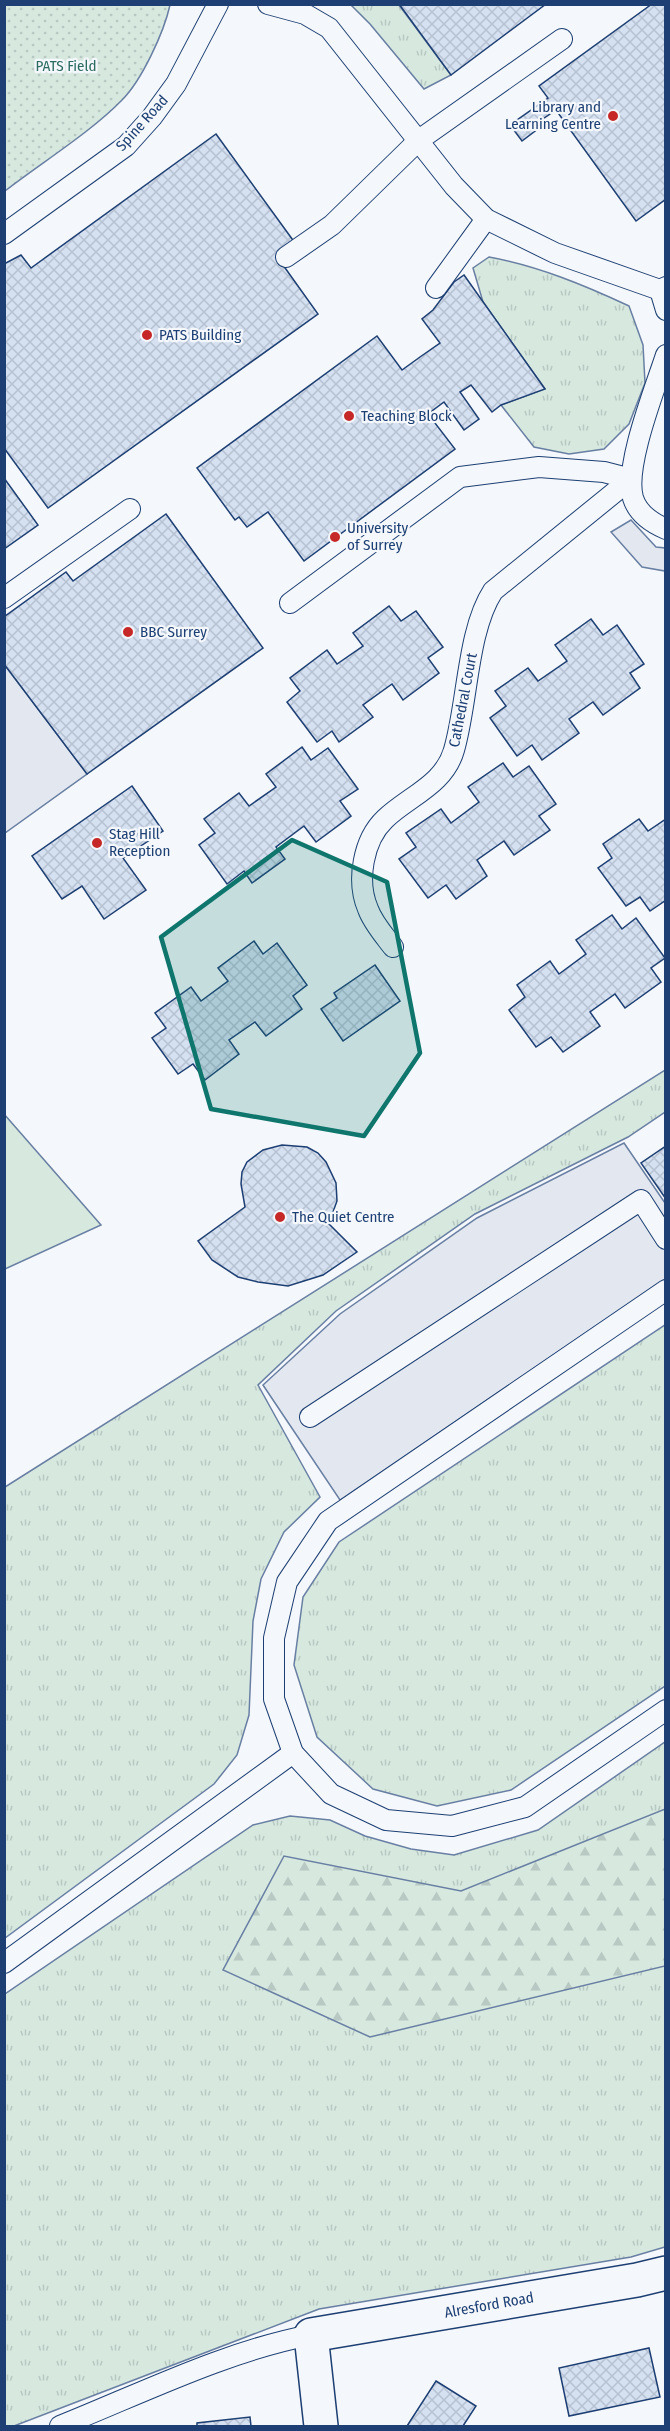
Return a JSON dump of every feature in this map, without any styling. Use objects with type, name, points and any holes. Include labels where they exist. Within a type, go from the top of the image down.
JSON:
[{"type":"street","name":"Alresford Road","points":[[311,2335],[637,2280],[666,2273]]},
{"type":"street","points":[[311,2335],[321,2427]]},
{"type":"lane","name":"Spine Road","points":[[4,234],[126,146],[152,117],[176,84],[218,4]]},
{"type":"lane","points":[[268,4],[305,14],[329,28],[454,186],[486,219],[555,253],[663,288],[666,310]]},
{"type":"lane","points":[[286,257],[332,225],[419,140],[562,39]]},
{"type":"lane","points":[[436,288],[486,219]]},
{"type":"lane","points":[[666,355],[643,426],[631,479],[633,500],[644,517],[666,529]]},
{"type":"lane","points":[[290,603],[460,477],[539,467],[604,472],[631,479]]},
{"type":"lane","name":"Cathedral Court","points":[[393,947],[367,908],[363,890],[366,852],[373,833],[385,819],[435,782],[447,767],[454,752],[467,693],[474,641],[485,603],[493,591],[631,479]]},
{"type":"lane","points":[[4,598],[130,509]]},
{"type":"lane","points":[[310,1418],[641,1200],[666,1239]]},
{"type":"lane","points":[[666,1290],[328,1521],[287,1582],[274,1638],[274,1699],[293,1753],[331,1794],[386,1820],[452,1826],[525,1807],[666,1710]]},
{"type":"lane","points":[[4,1963],[293,1753]]},
{"type":"lane","points":[[60,2427],[217,2363],[294,2338],[311,2335]]},
{"type":"highlighted area","points":[[292,840],[387,882],[420,1053],[364,1136],[211,1109],[161,937]]},
{"type":"green space","name":"PATS Field","points":[[5,4],[170,5],[151,55],[130,91],[110,112],[5,191]]},
{"type":"green space","points":[[351,5],[399,5],[451,75],[424,89],[370,24]]},
{"type":"green space","points":[[489,257],[560,277],[629,306],[643,345],[645,383],[629,424],[604,449],[569,454],[534,447],[501,405],[545,389],[483,302],[473,268]]},
{"type":"green space","points":[[665,1070],[665,1112],[628,1137],[475,1214],[336,1311],[258,1385],[320,1497],[284,1532],[261,1579],[253,1621],[249,1715],[237,1755],[214,1784],[5,1938],[5,1487]]},
{"type":"green space","points":[[4,1114],[101,1225],[5,1269],[4,1269]]},
{"type":"green space","points":[[665,1325],[665,1686],[511,1790],[437,1806],[373,1789],[317,1737],[294,1665],[303,1597],[339,1542]]},
{"type":"green space","points":[[665,1742],[665,2247],[631,2257],[319,2309],[14,2426],[5,2426],[5,1994],[253,1825],[290,1816],[330,1820],[365,1836],[411,1849],[454,1855],[538,1830]]},
{"type":"green space","points":[[665,1809],[665,1966],[370,2037],[223,1970],[284,1856],[461,1891]]},
{"type":"shaded area","points":[[631,520],[656,547],[665,548],[665,571],[642,567],[611,532]]},
{"type":"shaded area","points":[[4,664],[87,774],[5,833],[4,833]]},
{"type":"shaded area","points":[[624,1143],[665,1203],[665,1279],[340,1500],[263,1385],[340,1314],[477,1218]]},
{"type":"building","points":[[399,4],[546,4],[451,75]]},
{"type":"building","name":"Library and Learning Centre","points":[[652,4],[666,4],[666,199],[636,221],[556,110],[540,121],[543,125],[522,141],[510,125],[548,98],[539,86]]},
{"type":"building","name":"PATS Building","points":[[216,134],[295,243],[278,258],[318,314],[48,508],[4,448],[4,264],[21,255],[31,268]]},
{"type":"building","name":"Teaching Block","points":[[464,275],[545,389],[501,405],[492,412],[471,385],[460,392],[479,419],[464,430],[444,402],[428,414],[455,449],[304,561],[268,512],[247,527],[239,517],[235,520],[197,468],[377,336],[402,370],[440,343],[422,319],[433,310],[454,282]]},
{"type":"building","points":[[4,478],[38,525],[4,549]]},
{"type":"building","name":"BBC Surrey","points":[[166,514],[263,648],[87,774],[4,664],[4,617],[66,572],[73,581]]},
{"type":"building","points":[[389,606],[401,621],[416,611],[443,647],[428,658],[439,673],[403,700],[392,684],[363,705],[373,717],[339,742],[332,731],[317,742],[287,702],[300,691],[290,678],[327,650],[337,664],[363,646],[353,633]]},
{"type":"building","points":[[591,619],[603,635],[617,625],[644,664],[630,673],[640,688],[603,715],[593,702],[569,719],[579,733],[542,760],[532,745],[517,756],[490,718],[506,706],[495,691],[528,668],[538,681],[567,661],[555,645]]},
{"type":"building","points":[[302,747],[311,760],[328,748],[358,789],[340,801],[351,816],[316,842],[304,826],[276,847],[285,859],[252,883],[244,871],[227,884],[199,845],[215,833],[204,819],[239,793],[249,806],[276,787],[266,774]]},
{"type":"building","points":[[503,763],[513,777],[529,766],[556,804],[539,816],[550,830],[514,855],[504,841],[477,860],[487,876],[456,899],[446,885],[428,898],[399,859],[416,847],[406,833],[441,809],[451,823],[479,802],[468,787]]},
{"type":"building","name":"Stag Hill Reception","points":[[132,786],[163,831],[123,858],[146,890],[104,919],[82,886],[62,899],[32,856]]},
{"type":"building","points":[[639,819],[648,831],[666,819],[666,900],[650,911],[640,897],[626,906],[598,868],[612,858],[603,844]]},
{"type":"building","points":[[612,915],[622,929],[636,918],[665,958],[651,968],[661,982],[625,1008],[615,994],[590,1012],[600,1026],[563,1052],[551,1037],[536,1047],[509,1010],[525,997],[517,985],[550,961],[559,974],[586,954],[576,940]]},
{"type":"building","points":[[254,941],[263,954],[277,943],[307,985],[293,996],[302,1009],[266,1036],[255,1022],[229,1040],[239,1054],[205,1080],[193,1064],[178,1074],[152,1038],[166,1028],[155,1013],[191,987],[201,1001],[228,981],[218,968]]},
{"type":"building","points":[[375,965],[400,1001],[343,1041],[321,1009],[337,998],[334,993]]},
{"type":"building","name":"The Quiet Centre","points":[[282,1145],[307,1147],[318,1153],[326,1162],[336,1183],[337,1201],[326,1221],[357,1252],[323,1275],[288,1286],[238,1277],[212,1260],[198,1241],[245,1207],[241,1184],[242,1172],[247,1162],[263,1150]]},
{"type":"building","points":[[666,1146],[666,1199],[641,1163]]},
{"type":"building","points":[[649,2348],[660,2397],[569,2416],[559,2368]]},
{"type":"building","points":[[436,2381],[476,2406],[463,2426],[407,2426]]},
{"type":"building","points":[[250,2417],[251,2426],[197,2426],[197,2423]]},
{"type":"place","name":"Library and Learning Centre","points":[[613,116]]},
{"type":"place","name":"PATS Building","points":[[147,335]]},
{"type":"place","name":"Teaching Block","points":[[349,416]]},
{"type":"place","name":"University of Surrey","points":[[335,537]]},
{"type":"place","name":"BBC Surrey","points":[[128,632]]},
{"type":"place","name":"Stag Hill Reception","points":[[97,843]]},
{"type":"place","name":"The Quiet Centre","points":[[280,1217]]}]
